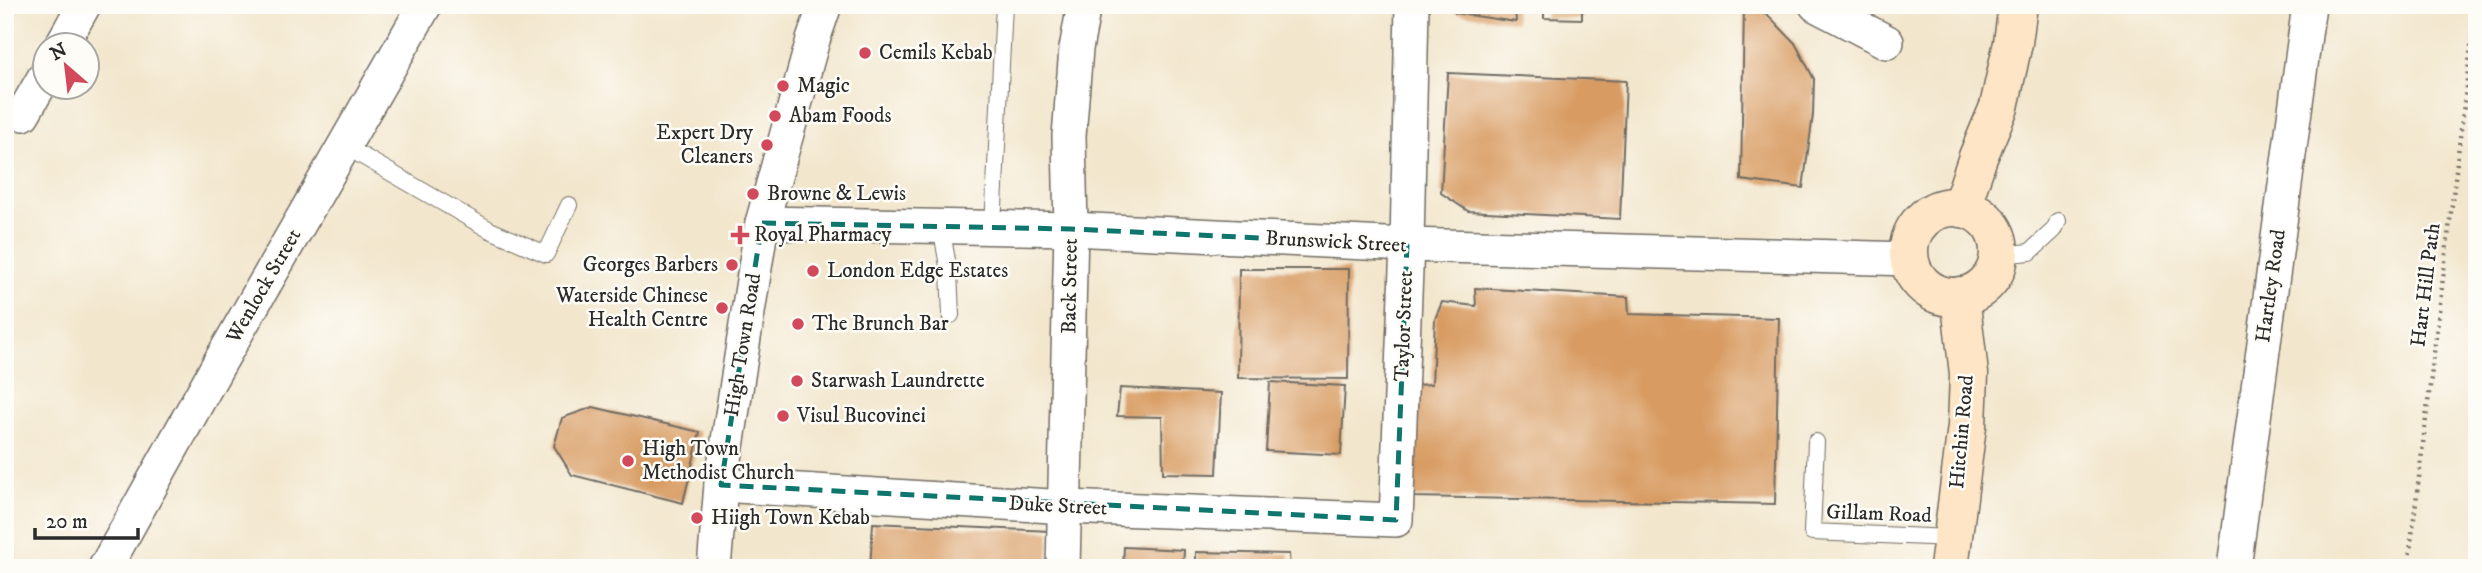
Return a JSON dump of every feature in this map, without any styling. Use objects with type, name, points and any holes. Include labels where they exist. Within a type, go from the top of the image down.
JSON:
[{"type":"street","points":[[69,32],[84,5]]},
{"type":"street","name":"Wenlock Street","points":[[106,568],[217,367],[425,5]]},
{"type":"street","name":"High Town Road","points":[[714,568],[721,485],[762,223],[825,5]]},
{"type":"street","name":"Back Street","points":[[1063,568],[1071,229],[1069,135],[1076,49],[1083,5]]},
{"type":"street","name":"Taylor Street","points":[[1396,520],[1407,245],[1412,5]]},
{"type":"street","points":[[1816,5],[1887,42]]},
{"type":"street","points":[[1961,208],[1999,107],[2018,5]]},
{"type":"street","name":"Hartley Road","points":[[2234,568],[2309,5]]},
{"type":"street","points":[[23,114],[32,98]]},
{"type":"street","points":[[1961,208],[1985,219],[1995,232],[1999,244],[1996,269],[1988,282],[1977,291],[1960,296],[1939,294],[1920,282],[1912,268],[1912,235],[1924,218],[1938,210],[1961,208]]},
{"type":"street","name":"Brunswick Street","points":[[762,223],[1071,229],[1407,245],[1910,259]]},
{"type":"street","name":"Hitchin Road","points":[[1950,553],[1967,426],[1968,387],[1960,296]]},
{"type":"street","name":"Duke Street","points":[[721,485],[1066,507],[1396,520]]},
{"type":"lane","points":[[993,227],[1004,5]]},
{"type":"lane","points":[[345,146],[490,230],[546,254],[569,205]]},
{"type":"lane","points":[[1999,255],[2030,252],[2054,230],[2057,221]]},
{"type":"lane","points":[[941,226],[949,272],[951,315]]},
{"type":"lane","name":"Gillam Road","points":[[1816,442],[1812,533],[1950,553]]},
{"type":"path","name":"Hart Hill Path","points":[[2407,568],[2476,5]]},
{"type":"highlighted area","points":[[762,223],[1071,229],[1407,245],[1396,520],[721,485]]},
{"type":"building","points":[[1455,5],[1515,5],[1516,22],[1455,13]]},
{"type":"building","points":[[1544,5],[1582,5],[1582,19],[1544,18]]},
{"type":"building","points":[[1744,6],[1767,14],[1795,43],[1814,79],[1813,115],[1803,188],[1741,180]]},
{"type":"building","points":[[1448,73],[1626,81],[1620,219],[1468,211],[1441,193]]},
{"type":"building","points":[[1239,269],[1349,269],[1348,379],[1238,378]]},
{"type":"building","points":[[1475,288],[1628,297],[1629,314],[1779,318],[1775,504],[1413,497],[1416,385],[1432,384],[1435,319],[1442,302],[1476,306]]},
{"type":"building","points":[[1270,382],[1345,386],[1341,455],[1266,451]]},
{"type":"building","points":[[1120,388],[1221,393],[1217,474],[1163,473],[1162,417],[1117,416]]},
{"type":"building","name":"High Town Methodist Church","points":[[593,407],[700,432],[683,503],[572,475],[554,446],[562,418]]},
{"type":"building","points":[[873,523],[1050,531],[1048,568],[870,568]]},
{"type":"building","points":[[1124,547],[1184,550],[1183,568],[1123,568]]},
{"type":"building","points":[[1196,552],[1289,554],[1290,568],[1196,568]]},
{"type":"place","name":"Cemils Kebab","points":[[865,53]]},
{"type":"place","name":"Magic","points":[[783,86]]},
{"type":"place","name":"Abam Foods","points":[[775,116]]},
{"type":"place","name":"Expert Dry Cleaners","points":[[767,145]]},
{"type":"place","name":"Browne & Lewis","points":[[753,194]]},
{"type":"place","name":"Royal Pharmacy","points":[[740,235]]},
{"type":"place","name":"Georges Barbers","points":[[732,265]]},
{"type":"place","name":"London Edge Estates","points":[[813,271]]},
{"type":"place","name":"Waterside Chinese Health Centre","points":[[722,308]]},
{"type":"place","name":"The Brunch Bar","points":[[798,324]]},
{"type":"place","name":"Starwash Laundrette","points":[[797,381]]},
{"type":"place","name":"Visul Bucovinei","points":[[783,416]]},
{"type":"place","name":"High Town Methodist Church","points":[[628,461]]},
{"type":"place","name":"Hiigh Town Kebab","points":[[697,518]]}]
